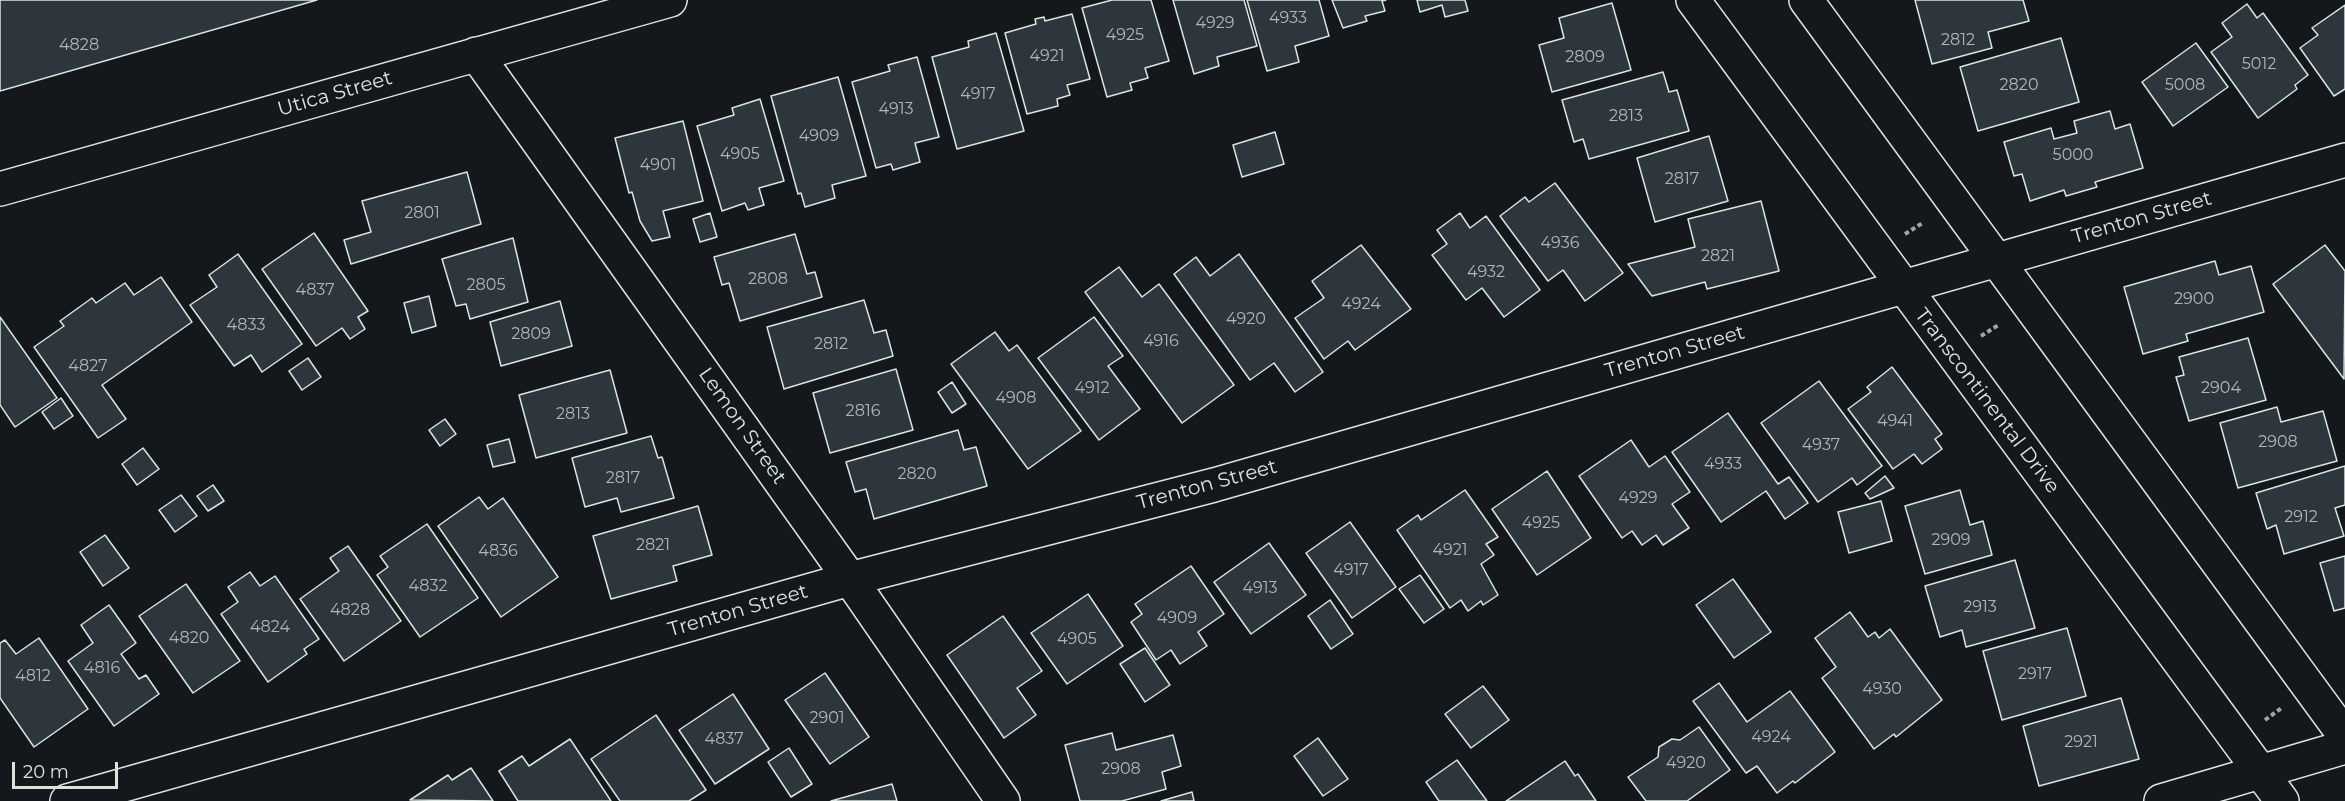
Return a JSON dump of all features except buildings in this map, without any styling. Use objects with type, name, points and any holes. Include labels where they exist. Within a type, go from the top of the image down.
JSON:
[{"type":"street","name":"Utica Street","points":[[0,189],[670,0]]},
{"type":"street","name":"Transcontinental Drive","points":[[1693,0],[2282,801]]},
{"type":"street","points":[[1806,0],[2345,736]]},
{"type":"street","name":"Lemon Street","points":[[476,54],[850,579],[1003,801]]},
{"type":"street","name":"Trenton Street","points":[[67,801],[850,579],[1214,485],[2345,160]]},
{"type":"street","points":[[2161,801],[2345,747]]},
{"type":"path","points":[[1899,237],[1926,220]]},
{"type":"path","points":[[1974,341],[2002,323]]},
{"type":"path","points":[[2263,721],[2291,701]]}]
